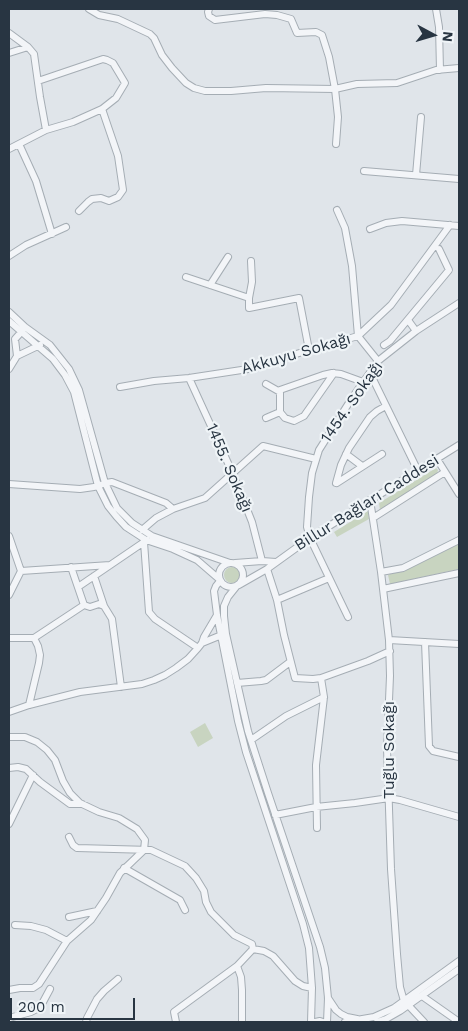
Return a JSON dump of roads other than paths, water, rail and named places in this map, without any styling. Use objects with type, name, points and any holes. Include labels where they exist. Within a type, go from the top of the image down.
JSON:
[{"type":"street","points":[[89,9],[99,15],[118,19],[150,34],[162,55],[186,83],[194,88],[205,91],[266,88],[336,89],[357,84],[397,83],[440,70],[459,68]]},
{"type":"street","points":[[208,9],[209,16],[215,20],[265,14],[277,15],[291,19],[297,33],[316,32],[323,36],[336,89],[338,117],[336,144]]},
{"type":"street","points":[[436,9],[439,27],[440,70]]},
{"type":"street","points":[[9,34],[32,50],[36,59],[46,130]]},
{"type":"street","points":[[9,53],[28,47]]},
{"type":"street","points":[[9,149],[46,130],[73,122],[102,109],[116,98],[125,83],[113,63],[103,59],[38,81]]},
{"type":"street","points":[[79,211],[92,199],[98,198],[109,201],[120,195],[123,190],[118,156],[102,109]]},
{"type":"street","points":[[416,176],[422,117]]},
{"type":"street","points":[[19,144],[36,181],[52,234]]},
{"type":"street","points":[[364,171],[459,179]]},
{"type":"street","points":[[337,210],[345,228],[352,266],[358,336],[378,361]]},
{"type":"street","points":[[370,229],[386,223],[402,221],[459,226]]},
{"type":"street","name":"Akkuyu Sokağı","points":[[120,387],[248,369],[358,336],[391,305],[450,225]]},
{"type":"street","points":[[9,256],[26,245],[66,227]]},
{"type":"street","points":[[384,345],[390,341],[449,270],[439,249]]},
{"type":"street","points":[[210,285],[228,257]]},
{"type":"street","points":[[251,260],[252,282],[249,308],[299,298],[309,350]]},
{"type":"street","points":[[186,277],[249,298]]},
{"type":"street","name":"1454. Sokağı","points":[[310,538],[307,527],[309,496],[312,473],[319,450],[378,361],[416,331],[459,303]]},
{"type":"street","points":[[9,312],[38,346],[53,358],[74,392],[108,506],[116,516],[126,527],[147,539],[197,560],[228,588],[237,586]]},
{"type":"street","points":[[408,320],[416,331]]},
{"type":"street","points":[[9,321],[50,345],[69,369],[79,390],[101,484],[117,508],[142,530],[147,539],[149,612],[154,619],[200,646]]},
{"type":"street","points":[[17,356],[12,340],[23,329]]},
{"type":"street","points":[[9,369],[17,356],[46,342]]},
{"type":"street","points":[[370,373],[418,471]]},
{"type":"street","points":[[334,374],[304,416],[294,421],[283,416],[280,412],[280,390],[323,375],[334,374],[341,374],[363,382]]},
{"type":"street","name":"1455. Sokağı","points":[[189,378],[233,474],[252,522],[262,561]]},
{"type":"street","points":[[266,384],[280,392]]},
{"type":"street","points":[[382,454],[336,483],[341,465],[349,448],[370,417],[377,410],[386,406]]},
{"type":"street","points":[[266,418],[280,412]]},
{"type":"street","name":"Billur Bağları Caddesi","points":[[237,586],[459,445]]},
{"type":"street","points":[[142,530],[156,518],[205,498],[263,446],[316,460]]},
{"type":"street","points":[[346,454],[362,466]]},
{"type":"street","points":[[437,459],[459,494]]},
{"type":"street","points":[[373,518],[445,472]]},
{"type":"street","points":[[9,484],[72,489],[114,483],[166,503],[173,510]]},
{"type":"street","name":"Tuğlu Sokağı","points":[[370,500],[390,651],[388,748],[395,934],[400,987],[406,1003]]},
{"type":"street","points":[[9,536],[21,571],[9,595]]},
{"type":"street","points":[[310,538],[348,618]]},
{"type":"street","points":[[147,539],[232,563],[240,567],[243,572],[243,578],[228,597],[224,606],[223,635],[238,721],[246,752],[306,934],[311,962],[313,1022],[325,1022],[328,998],[325,968],[318,939],[251,740],[237,683],[223,635],[217,615],[214,590],[220,580],[219,573],[221,568],[225,565],[232,563],[262,561],[276,562]]},
{"type":"street","points":[[78,587],[147,539]]},
{"type":"street","points":[[381,572],[403,568],[459,540]]},
{"type":"street","points":[[21,571],[110,565]]},
{"type":"street","points":[[71,567],[84,604],[90,607],[99,604],[104,606]]},
{"type":"street","points":[[267,568],[277,600],[295,678],[321,678],[390,651]]},
{"type":"street","points":[[383,589],[459,573]]},
{"type":"street","points":[[94,576],[104,606],[112,619],[120,687]]},
{"type":"street","points":[[277,600],[329,578]]},
{"type":"street","points":[[9,638],[34,638],[84,604]]},
{"type":"street","points":[[9,712],[80,692],[142,684],[165,675],[188,659],[200,646],[217,615]]},
{"type":"street","points":[[200,646],[223,635]]},
{"type":"street","points":[[29,705],[40,655],[34,638]]},
{"type":"street","points":[[389,640],[459,644]]},
{"type":"street","points":[[425,642],[429,746],[433,751],[459,757]]},
{"type":"street","points":[[237,683],[264,681],[290,662]]},
{"type":"street","points":[[317,828],[316,765],[324,696],[321,678]]},
{"type":"street","points":[[251,740],[286,716],[324,696]]},
{"type":"street","points":[[9,737],[25,737],[37,742],[48,750],[55,760],[70,793],[83,804],[99,812],[119,818],[137,829],[145,840],[144,850],[120,872],[91,920],[68,941],[39,984],[33,988],[9,990]]},
{"type":"street","points":[[9,768],[22,767],[70,804],[83,804]]},
{"type":"street","points":[[9,824],[33,775]]},
{"type":"street","points":[[275,815],[316,807],[389,798],[459,817]]},
{"type":"street","points":[[70,838],[73,845],[80,849],[151,850],[185,866],[204,891],[206,902],[211,912],[234,935],[252,944],[253,949]]},
{"type":"street","points":[[124,868],[180,900],[185,910]]},
{"type":"street","points":[[69,917],[97,911]]},
{"type":"street","points":[[15,924],[46,930],[68,941]]},
{"type":"street","points":[[253,949],[264,951],[273,956],[295,981],[303,986],[312,988]]},
{"type":"street","points":[[176,1022],[174,1012],[237,966],[253,949]]},
{"type":"street","points":[[377,1022],[386,1019],[459,961]]},
{"type":"street","points":[[237,966],[242,990],[242,1022]]},
{"type":"street","points":[[345,1022],[383,1014],[422,996],[459,970]]},
{"type":"street","points":[[86,1022],[97,999],[118,979]]},
{"type":"street","points":[[9,1018],[37,1009],[50,989]]},
{"type":"street","points":[[422,996],[458,1022]]},
{"type":"street","points":[[328,998],[341,1014],[360,1020]]},
{"type":"street","points":[[406,1003],[424,1022]]}]
